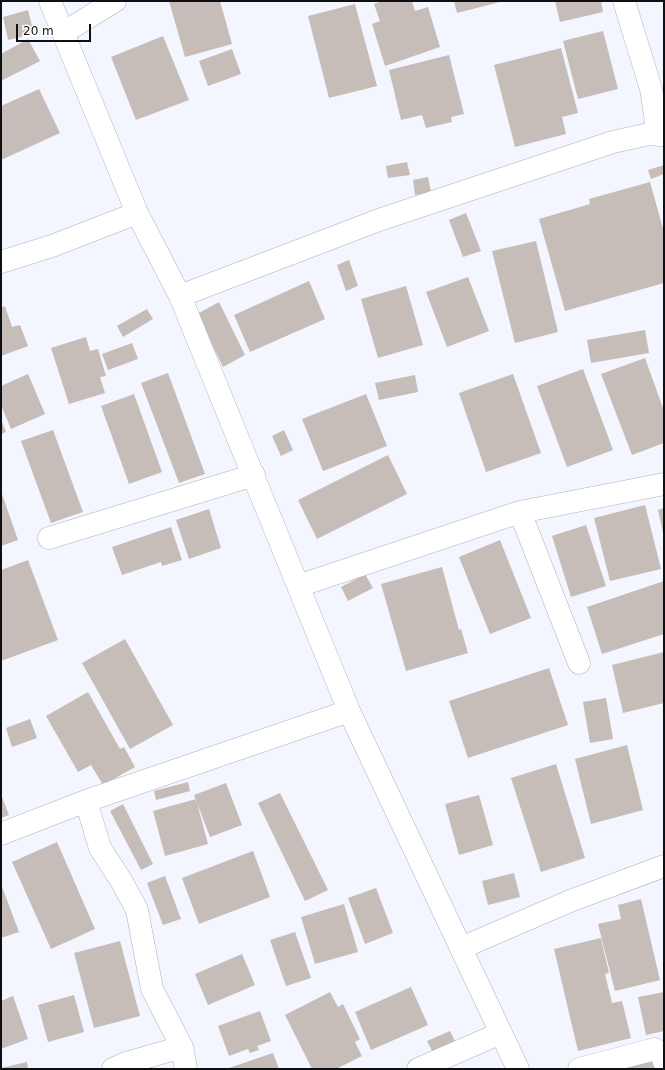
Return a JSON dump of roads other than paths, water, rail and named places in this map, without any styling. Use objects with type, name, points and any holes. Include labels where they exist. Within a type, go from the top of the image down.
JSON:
[{"type":"street","points":[[50,1],[137,213],[180,296],[349,711],[518,1069]]},
{"type":"street","points":[[63,33],[115,1]]},
{"type":"street","points":[[180,296],[380,220],[613,142],[649,134],[661,135],[651,89],[624,1]]},
{"type":"street","points":[[1,262],[52,246],[137,213]]},
{"type":"street","points":[[49,538],[254,475]]},
{"type":"street","points":[[298,586],[520,512],[664,484]]},
{"type":"street","points":[[520,512],[578,663]]},
{"type":"street","points":[[1,834],[86,801],[349,711]]},
{"type":"street","points":[[86,801],[100,848],[122,882],[137,910],[152,989],[182,1047],[186,1069]]},
{"type":"street","points":[[461,948],[570,901],[664,866]]},
{"type":"street","points":[[418,1069],[501,1034]]},
{"type":"street","points":[[113,1069],[126,1062],[182,1047]]},
{"type":"street","points":[[579,1069],[655,1049],[663,1056]]}]
